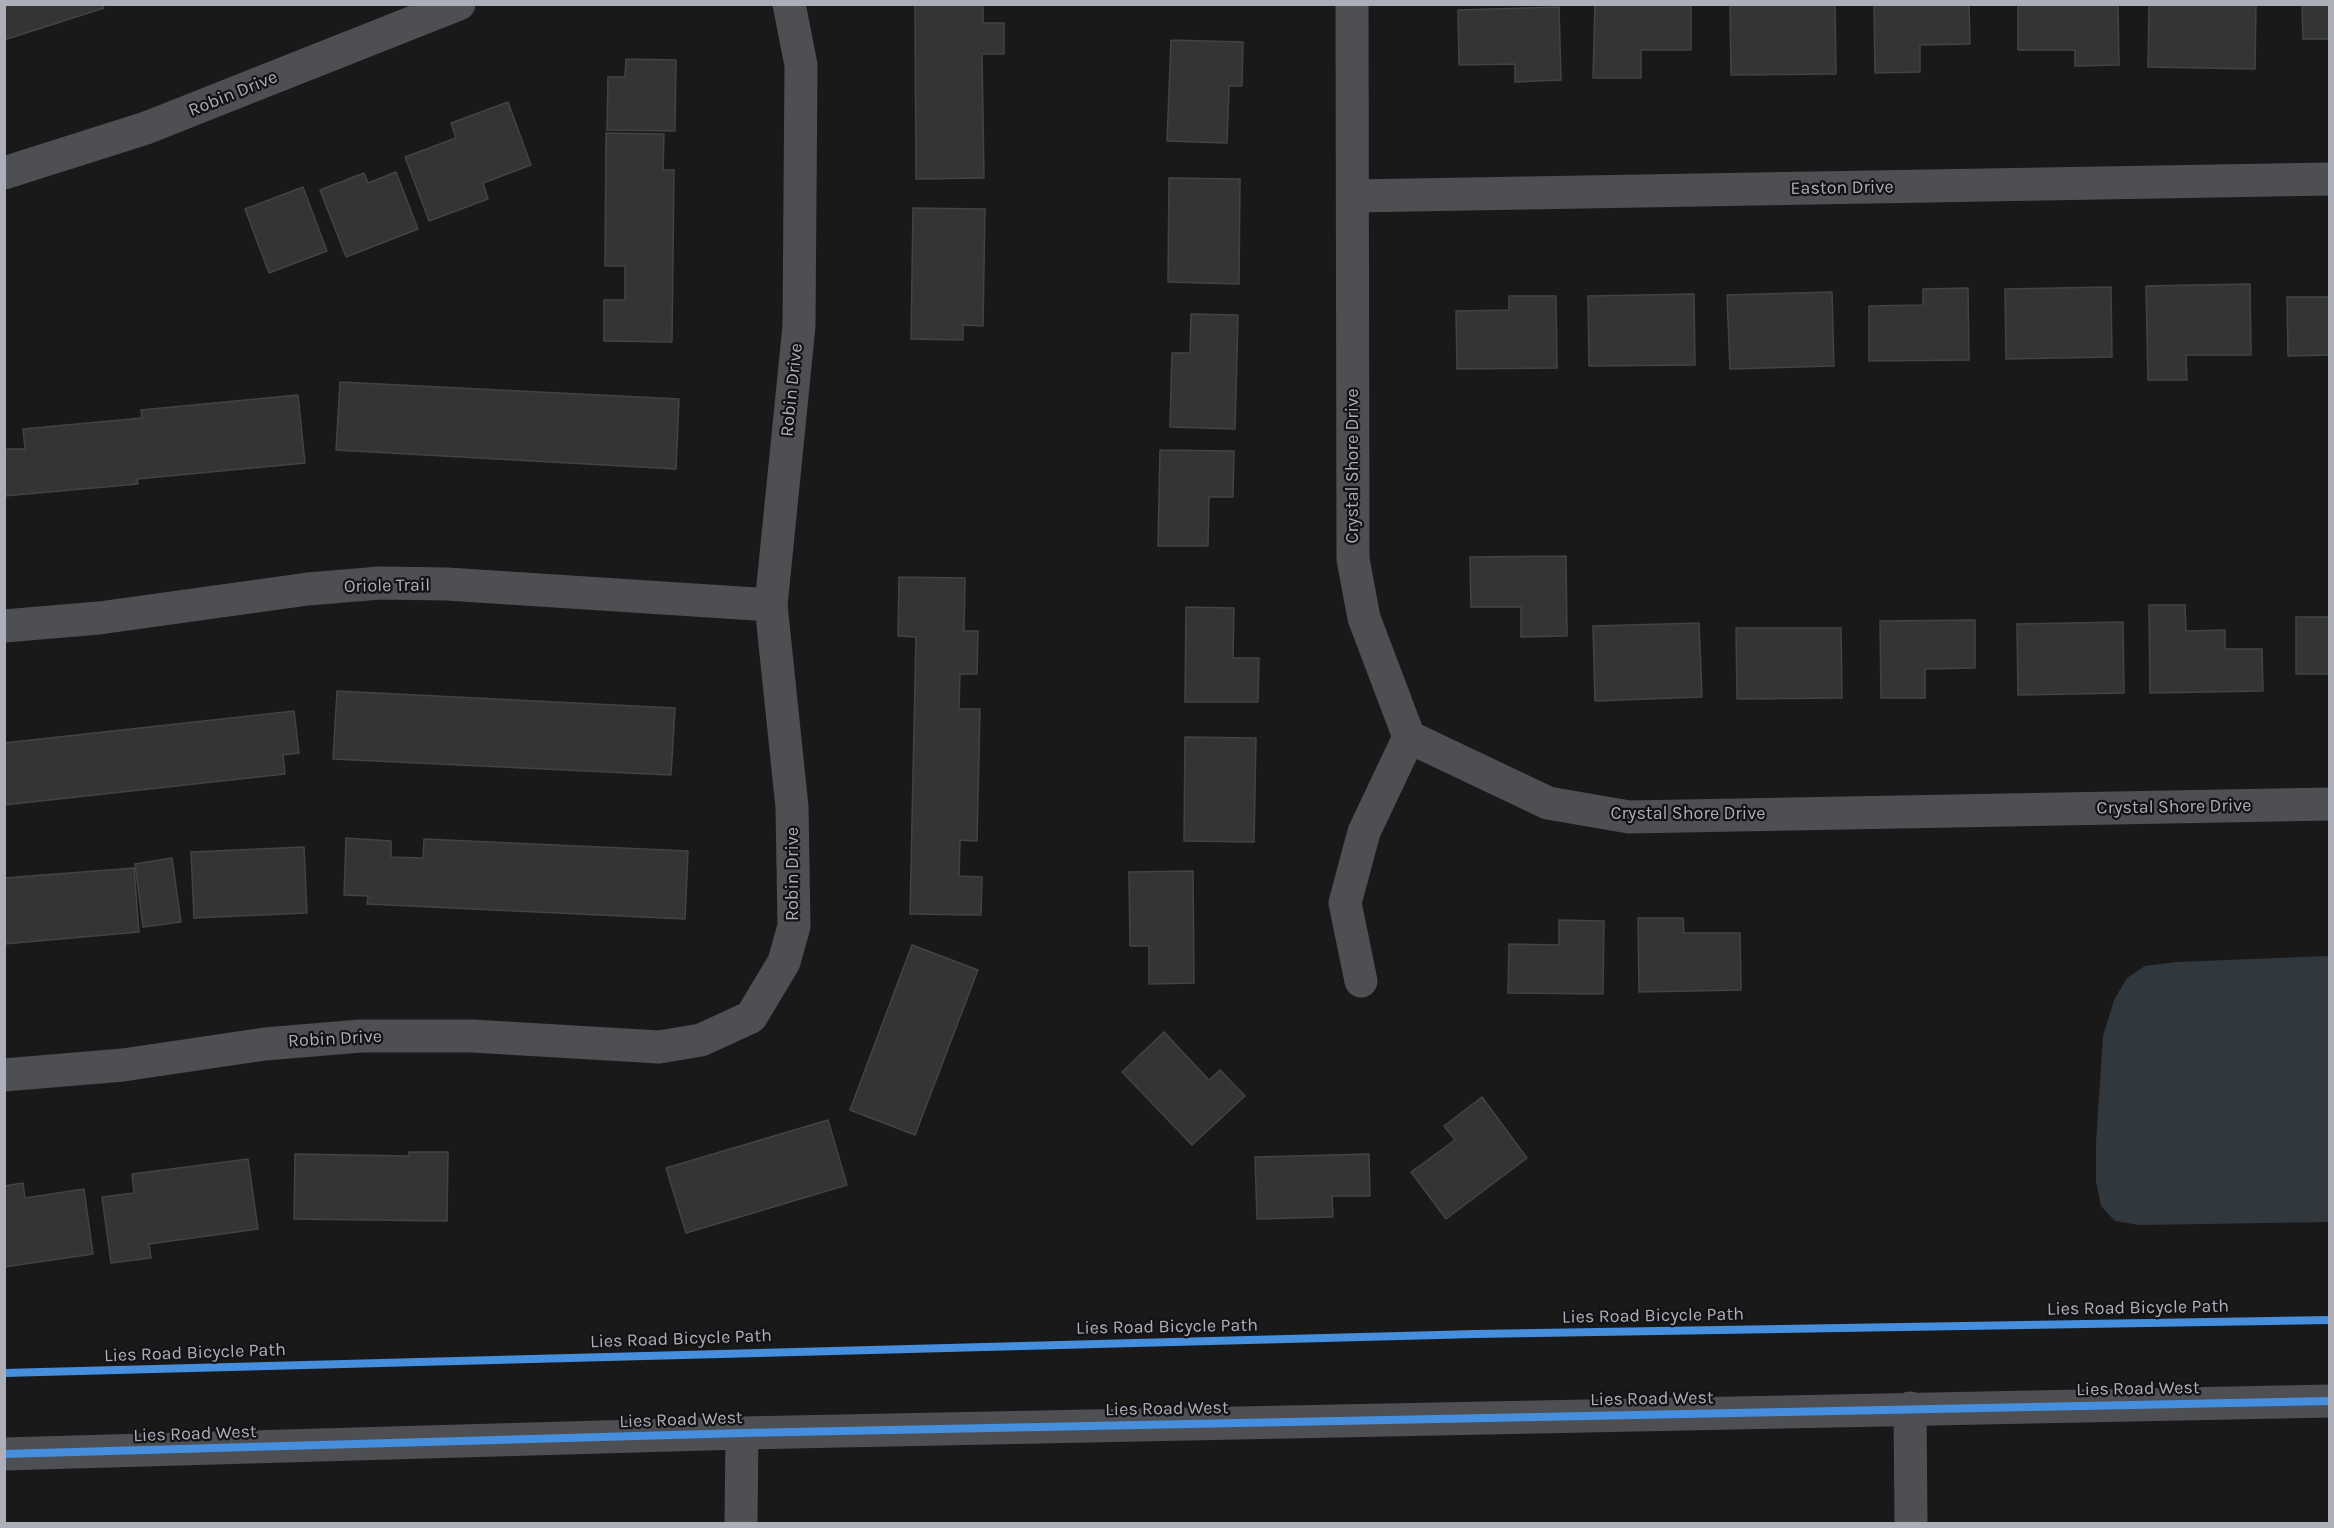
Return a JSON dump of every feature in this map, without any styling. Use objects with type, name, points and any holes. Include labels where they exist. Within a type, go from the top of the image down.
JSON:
[{"type":"street","name":"Robin Drive","points":[[4,173],[146,128],[459,4]]},
{"type":"street","name":"Robin Drive","points":[[4,1075],[123,1065],[265,1044],[361,1036],[472,1036],[659,1047],[701,1040],[751,1017],[784,962],[794,926],[792,807],[771,605],[782,477],[794,387],[799,326],[801,65],[789,4]]},
{"type":"street","name":"Crystal Shore Drive","points":[[1352,4],[1353,559],[1364,618],[1409,737],[1548,803],[1572,809],[1629,817],[2330,804]]},
{"type":"street","name":"Easton Drive","points":[[1354,196],[2330,179]]},
{"type":"street","name":"Oriole Trail","points":[[4,626],[99,618],[308,589],[380,583],[447,584],[771,605]]},
{"type":"street","points":[[1361,981],[1346,903],[1364,832],[1409,737]]},
{"type":"street","name":"Lies Road West","points":[[4,1454],[742,1433],[2330,1401]]},
{"type":"street","points":[[1910,1408],[1911,1524]]},
{"type":"street","points":[[741,1524],[742,1433]]},
{"type":"shaded area","points":[[2329,956],[2329,1222],[2139,1225],[2115,1221],[2101,1206],[2096,1181],[2096,1143],[2103,1036],[2114,1000],[2127,978],[2145,966],[2177,962]]},
{"type":"building","points":[[4,4],[102,4],[104,8],[4,40]]},
{"type":"building","points":[[915,4],[983,4],[983,23],[1004,23],[1004,54],[982,54],[984,178],[916,179]]},
{"type":"building","points":[[1595,4],[1691,4],[1691,50],[1641,50],[1641,78],[1593,78]]},
{"type":"building","points":[[1835,4],[1836,74],[1731,75],[1730,5]]},
{"type":"building","points":[[1874,4],[1969,4],[1970,44],[1920,45],[1920,72],[1875,73]]},
{"type":"building","points":[[2018,4],[2118,4],[2119,65],[2075,66],[2075,50],[2018,50]]},
{"type":"building","points":[[2149,4],[2256,4],[2255,69],[2148,67]]},
{"type":"building","points":[[2302,4],[2330,4],[2330,39],[2303,39]]},
{"type":"building","points":[[1559,7],[1561,80],[1515,82],[1515,64],[1459,65],[1458,10]]},
{"type":"building","points":[[1171,40],[1243,42],[1242,86],[1229,86],[1227,143],[1167,141]]},
{"type":"building","points":[[626,59],[676,60],[675,131],[607,130],[608,77],[625,77]]},
{"type":"building","points":[[508,102],[531,165],[483,183],[488,199],[429,221],[405,157],[456,138],[451,123]]},
{"type":"building","points":[[606,133],[664,134],[663,170],[674,170],[672,342],[604,341],[604,300],[625,300],[625,266],[605,266]]},
{"type":"building","points":[[396,172],[418,229],[346,257],[320,190],[364,173],[368,183]]},
{"type":"building","points":[[1169,178],[1240,179],[1239,284],[1168,282]]},
{"type":"building","points":[[303,187],[327,251],[269,273],[245,209]]},
{"type":"building","points":[[913,208],[985,209],[983,326],[963,325],[963,340],[911,339]]},
{"type":"building","points":[[2250,284],[2251,355],[2186,355],[2187,380],[2148,380],[2146,286]]},
{"type":"building","points":[[2111,287],[2112,357],[2006,359],[2005,289]]},
{"type":"building","points":[[1968,288],[1969,360],[1869,361],[1869,306],[1923,305],[1923,289]]},
{"type":"building","points":[[1832,292],[1834,366],[1730,369],[1727,295]]},
{"type":"building","points":[[1694,294],[1695,365],[1589,366],[1588,296]]},
{"type":"building","points":[[1509,296],[1556,296],[1557,368],[1457,369],[1456,311],[1509,310]]},
{"type":"building","points":[[2287,297],[2330,297],[2330,355],[2288,356]]},
{"type":"building","points":[[1191,314],[1238,315],[1235,429],[1170,427],[1172,353],[1190,353]]},
{"type":"building","points":[[340,382],[679,399],[676,469],[336,450]]},
{"type":"building","points":[[298,395],[305,463],[137,479],[138,484],[4,496],[4,449],[25,449],[23,429],[142,418],[141,410]]},
{"type":"building","points":[[1160,450],[1234,451],[1233,497],[1209,497],[1208,546],[1158,546]]},
{"type":"building","points":[[1566,556],[1567,636],[1521,637],[1521,607],[1471,607],[1470,557]]},
{"type":"building","points":[[899,577],[965,578],[964,631],[978,631],[977,674],[960,674],[959,709],[980,709],[977,841],[960,840],[959,876],[982,877],[981,915],[910,914],[916,637],[898,636]]},
{"type":"building","points":[[2149,605],[2185,605],[2186,631],[2225,630],[2225,649],[2262,649],[2263,691],[2150,693]]},
{"type":"building","points":[[1186,607],[1234,608],[1233,658],[1259,658],[1258,702],[1185,702]]},
{"type":"building","points":[[2296,617],[2330,617],[2330,674],[2296,674]]},
{"type":"building","points":[[1975,620],[1975,668],[1925,669],[1925,698],[1881,698],[1880,621]]},
{"type":"building","points":[[2123,622],[2124,693],[2018,695],[2017,624]]},
{"type":"building","points":[[1699,623],[1702,697],[1595,701],[1593,626]]},
{"type":"building","points":[[1736,628],[1841,628],[1842,698],[1737,699]]},
{"type":"building","points":[[337,691],[675,708],[671,775],[333,759]]},
{"type":"building","points":[[294,711],[299,753],[283,755],[285,774],[4,805],[4,743]]},
{"type":"building","points":[[1185,737],[1256,738],[1254,842],[1184,841]]},
{"type":"building","points":[[346,838],[391,841],[391,857],[423,858],[424,839],[688,851],[685,919],[367,904],[368,896],[344,895]]},
{"type":"building","points":[[304,847],[307,913],[194,918],[191,852]]},
{"type":"building","points":[[172,858],[181,922],[143,927],[135,864]]},
{"type":"building","points":[[134,868],[139,932],[4,944],[4,878]]},
{"type":"building","points":[[1193,871],[1194,983],[1149,984],[1149,946],[1130,946],[1129,872]]},
{"type":"building","points":[[1638,918],[1683,918],[1684,933],[1740,933],[1741,990],[1639,992]]},
{"type":"building","points":[[1559,920],[1604,921],[1603,994],[1508,993],[1509,944],[1559,945]]},
{"type":"building","points":[[912,945],[978,970],[915,1135],[850,1110]]},
{"type":"building","points":[[1164,1032],[1209,1080],[1220,1070],[1245,1096],[1192,1145],[1122,1072]]},
{"type":"building","points":[[1482,1097],[1527,1158],[1446,1219],[1411,1172],[1455,1140],[1444,1126]]},
{"type":"building","points":[[828,1120],[847,1185],[686,1233],[666,1168]]},
{"type":"building","points":[[409,1152],[448,1152],[447,1221],[294,1219],[295,1154],[409,1156]]},
{"type":"building","points":[[1369,1154],[1370,1196],[1332,1196],[1333,1217],[1257,1219],[1255,1157]]},
{"type":"building","points":[[248,1159],[258,1229],[149,1244],[151,1258],[111,1263],[102,1197],[134,1193],[132,1174]]},
{"type":"building","points":[[23,1183],[25,1198],[84,1189],[93,1254],[4,1267],[4,1186]]},
{"type":"cycle path","name":"Lies Road Bicycle Path","points":[[4,1373],[1475,1334],[2330,1320]]},
{"type":"cycle path","points":[[4,1454],[742,1433],[2330,1401]]}]
